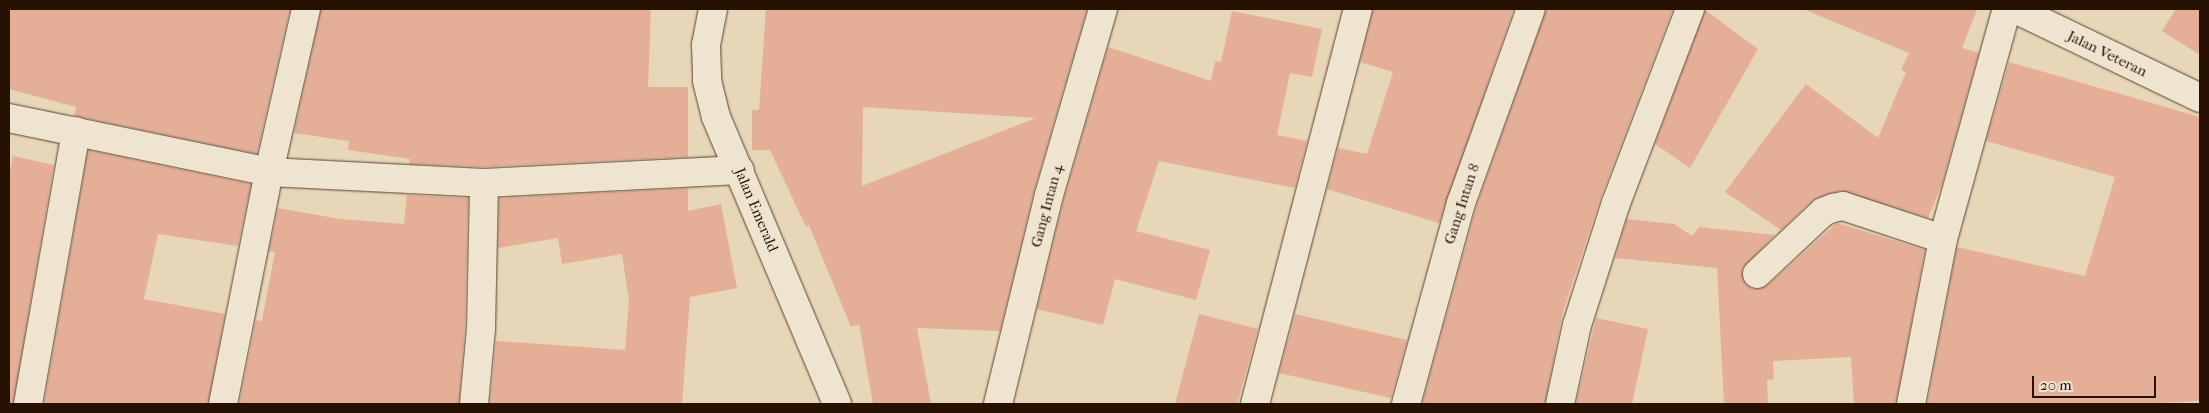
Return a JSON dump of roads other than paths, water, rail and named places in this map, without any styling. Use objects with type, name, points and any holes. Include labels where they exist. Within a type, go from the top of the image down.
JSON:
[{"type":"street","points":[[223,404],[269,172],[306,9]]},
{"type":"street","name":"Jalan Emerald","points":[[713,9],[706,45],[707,81],[716,117],[740,170],[837,404]]},
{"type":"street","name":"Gang Intan 4","points":[[998,404],[1049,195],[1103,9]]},
{"type":"street","points":[[1255,404],[1358,9]]},
{"type":"street","name":"Gang Intan 8","points":[[1406,404],[1461,203],[1531,9]]},
{"type":"street","points":[[1560,404],[1577,325],[1616,203],[1690,9]]},
{"type":"street","points":[[1912,404],[1943,239],[2007,9]]},
{"type":"street","name":"Jalan Veteran","points":[[2033,13],[2136,68],[2200,98]]},
{"type":"street","points":[[9,118],[269,172],[484,183],[740,170]]},
{"type":"street","points":[[28,404],[76,131]]},
{"type":"street","points":[[474,404],[481,329],[484,183]]},
{"type":"street","points":[[1757,274],[1823,212],[1842,206],[1943,239]]}]
